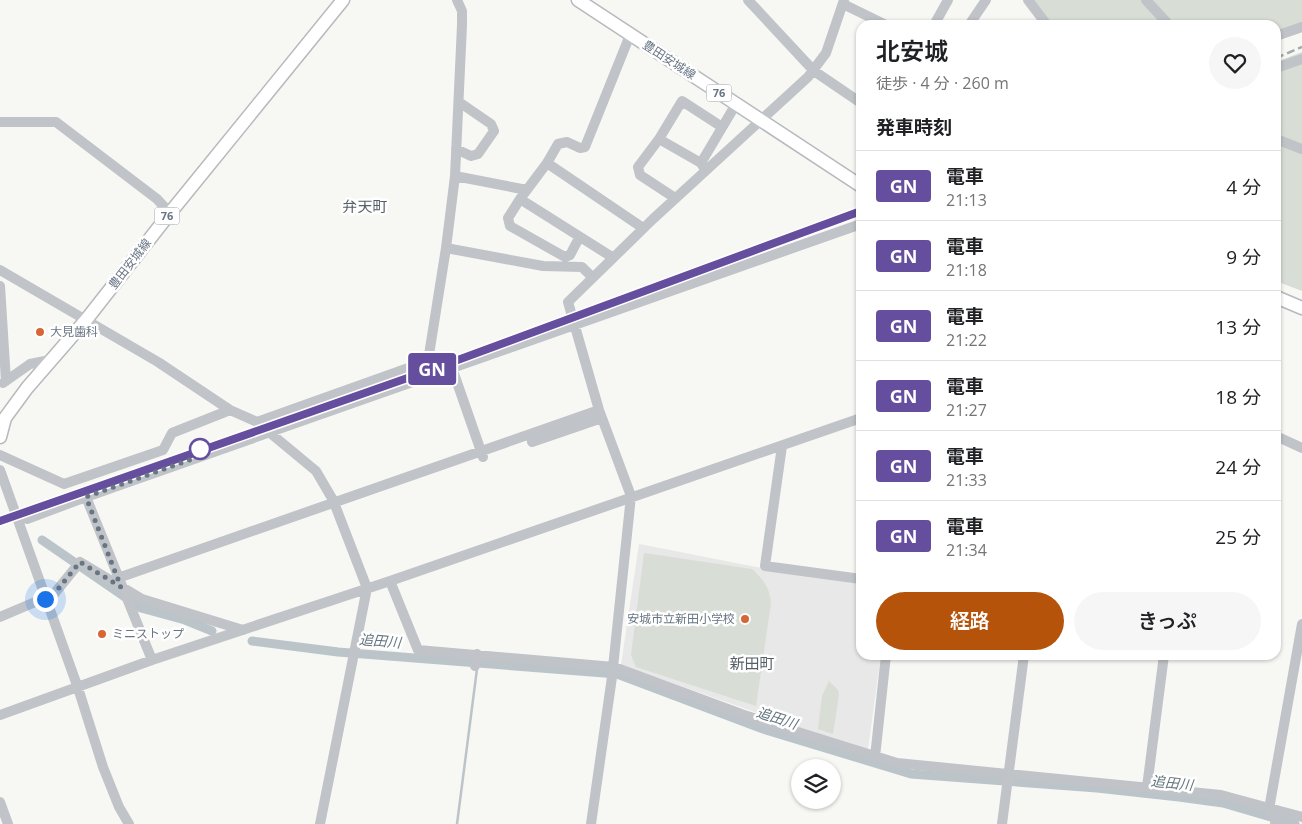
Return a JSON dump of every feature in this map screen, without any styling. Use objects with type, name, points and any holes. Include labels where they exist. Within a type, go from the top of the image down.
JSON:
[{"type":"main road","name":"豊田安城線","points":[[0,437],[5,418],[50,360],[86,320],[170,213],[343,0]]},
{"type":"main road","name":"豊田安城線","points":[[578,0],[856,183]]},
{"type":"main road","points":[[1281,300],[1302,308]]},
{"type":"street","points":[[257,422],[428,361],[455,176],[462,25],[462,11],[457,0]]},
{"type":"street","points":[[748,0],[814,71],[856,100]]},
{"type":"street","points":[[937,20],[948,0]]},
{"type":"street","points":[[976,20],[986,0]]},
{"type":"street","points":[[1028,0],[1042,20]]},
{"type":"street","points":[[1146,0],[1164,20]]},
{"type":"street","points":[[591,824],[613,671],[631,496],[601,414],[568,302],[675,198],[704,167],[761,121],[814,71],[826,53],[843,2],[877,20]]},
{"type":"street","points":[[1281,34],[1302,27]]},
{"type":"street","points":[[579,238],[570,255],[565,257],[510,226],[508,218],[558,144],[567,142],[580,148],[586,147],[630,34]]},
{"type":"street","points":[[1281,66],[1302,59]]},
{"type":"street","points":[[675,198],[640,175],[638,167],[659,139],[682,101],[722,127]]},
{"type":"street","points":[[456,149],[471,156],[478,154],[494,131],[491,124],[458,102]]},
{"type":"street","points":[[704,167],[722,127],[736,104]]},
{"type":"street","points":[[0,122],[56,122],[150,193],[170,213]]},
{"type":"street","points":[[659,139],[704,167]]},
{"type":"street","points":[[1281,141],[1302,149]]},
{"type":"street","points":[[546,163],[643,228]]},
{"type":"street","points":[[455,176],[527,190]]},
{"type":"street","points":[[520,200],[612,258]]},
{"type":"street","points":[[27,519],[268,432],[576,326],[856,226]]},
{"type":"street","points":[[446,248],[543,266],[582,267],[592,277]]},
{"type":"street","points":[[0,270],[158,362],[230,410],[257,422],[316,471],[335,506],[367,588],[320,824]]},
{"type":"street","points":[[0,286],[3,383]]},
{"type":"street","points":[[3,383],[30,364],[50,360]]},
{"type":"street","points":[[452,368],[482,456]]},
{"type":"street","points":[[0,455],[64,484],[163,450],[172,433],[230,410]]},
{"type":"street","points":[[120,583],[601,414]]},
{"type":"street","points":[[0,716],[152,660],[390,581],[631,496],[856,420]]},
{"type":"street","points":[[1281,438],[1302,448]]},
{"type":"street","points":[[782,446],[765,566],[856,578]]},
{"type":"street","points":[[0,470],[78,688],[103,767],[129,824]]},
{"type":"street","points":[[86,497],[152,660]]},
{"type":"street","points":[[0,617],[54,594],[80,562],[120,583],[142,599],[243,630]]},
{"type":"street","points":[[390,581],[418,650],[476,660],[613,671],[743,719],[875,757],[925,767],[1008,779],[1147,787],[1222,796],[1274,818],[1302,817]]},
{"type":"street","points":[[1274,818],[1302,624]]},
{"type":"street","points":[[875,757],[885,660]]},
{"type":"street","points":[[1002,824],[1023,660]]},
{"type":"street","points":[[1147,787],[1163,660]]},
{"type":"street","points":[[0,802],[8,824]]},
{"type":"shaded area","points":[[1031,0],[1302,0],[1302,25],[1281,33],[1281,20],[1046,20]]},
{"type":"shaded area","points":[[1302,52],[1302,291],[1281,283],[1281,60]]},
{"type":"shaded area","name":"安城市立新田小学校","points":[[639,544],[767,569],[856,582],[856,660],[880,660],[868,749],[795,726],[621,665]]},
{"type":"shaded area","points":[[644,553],[752,569],[763,580],[771,603],[756,706],[636,667],[631,655]]},
{"type":"shaded area","points":[[829,681],[838,690],[839,695],[833,734],[818,729],[822,696]]},
{"type":"waterway","name":"追田川","points":[[42,540],[141,608],[185,620],[212,631]]},
{"type":"waterway","name":"追田川","points":[[252,641],[338,652],[617,674],[763,729],[911,774],[1097,788],[1179,797],[1223,803],[1295,824]]},
{"type":"waterway","points":[[457,824],[477,669]]},
{"type":"railway","points":[[1281,56],[1302,47]]},
{"type":"railway","points":[[0,521],[435,368],[856,213]]},
{"type":"train","name":"GN","points":[[0,521],[199,449],[436,368],[483,349],[856,213]]},
{"type":"place","name":"大見歯科","points":[[40,332]]},
{"type":"place","name":"安城市立新田小学校","points":[[745,619]]},
{"type":"place","name":"ミニストップ","points":[[102,634]]},
{"type":"district","name":"弁天町","points":[[365,207]]},
{"type":"district","name":"新田町","points":[[752,664]]},
{"type":"route","points":[[45,599],[54,594],[80,562],[121,587],[86,497],[195,458],[200,449]]}]
